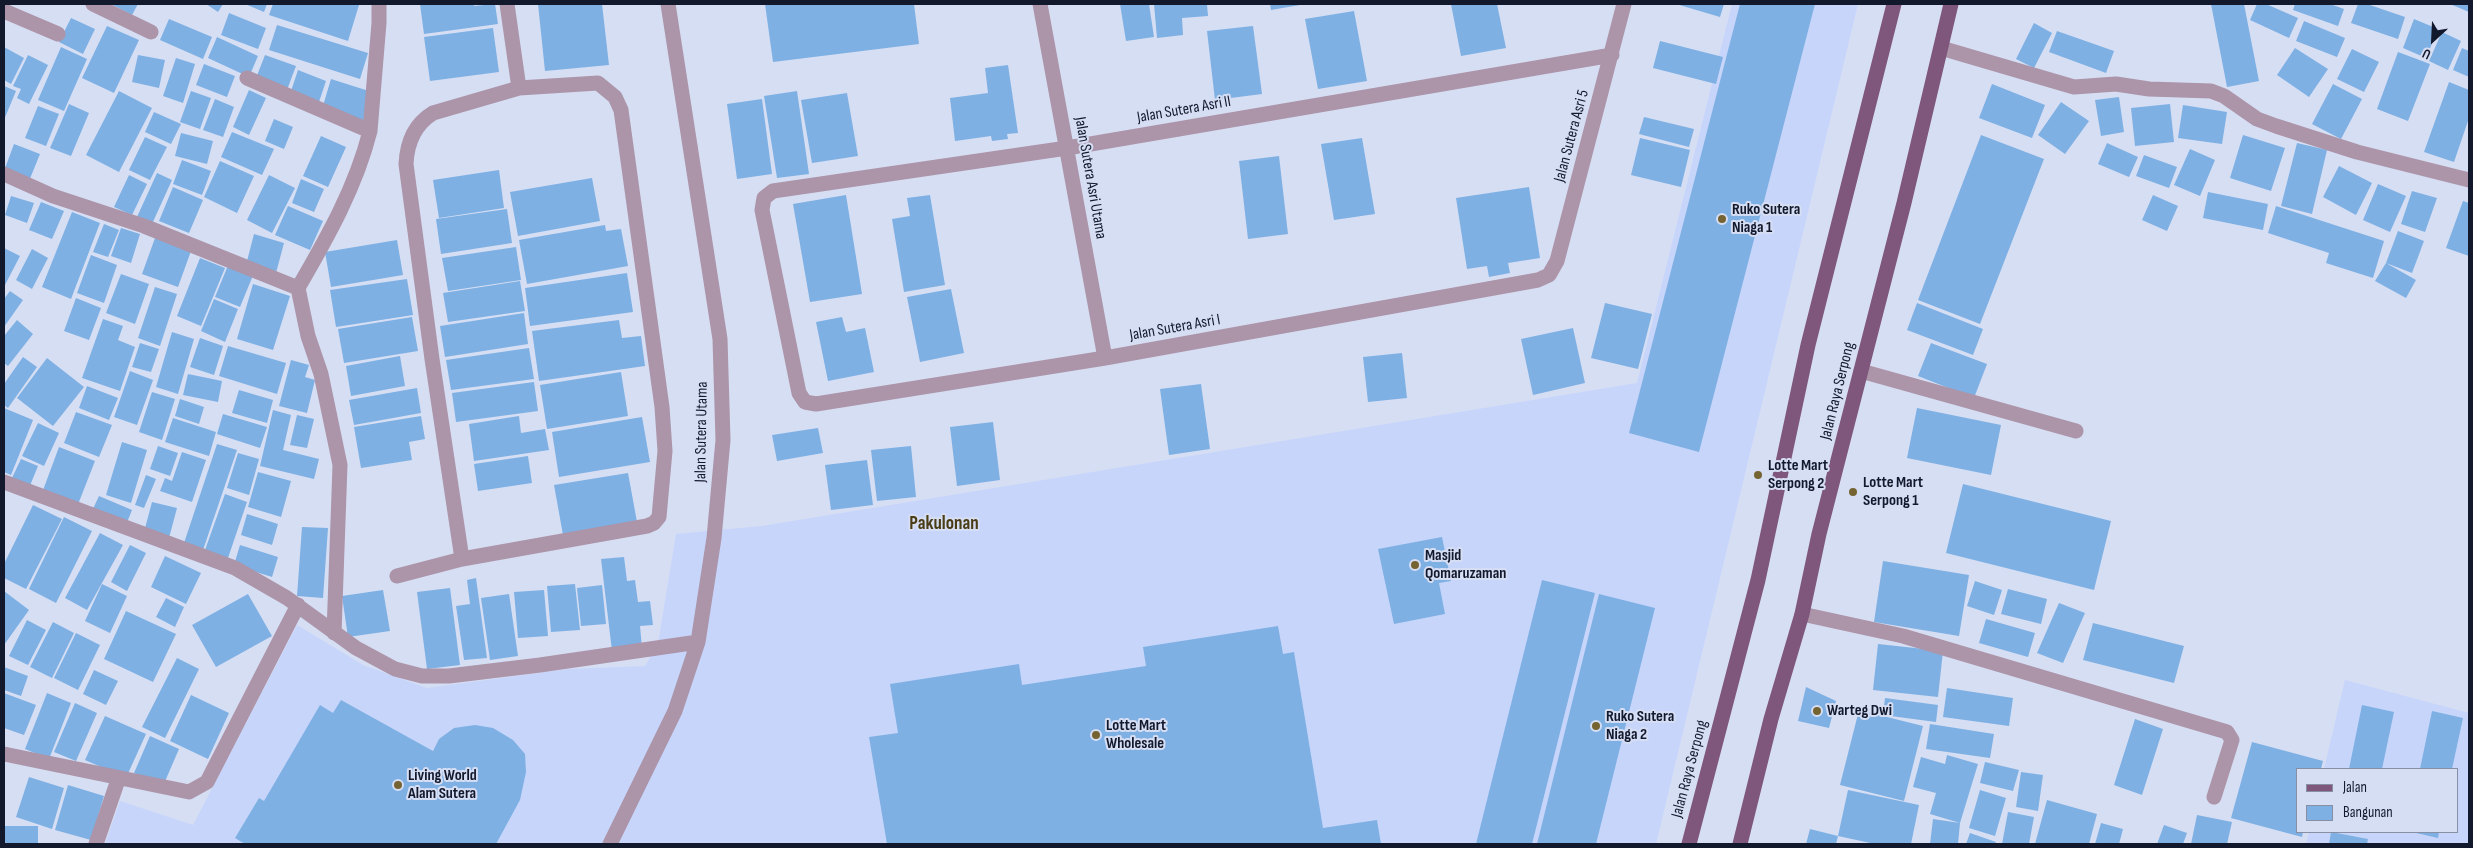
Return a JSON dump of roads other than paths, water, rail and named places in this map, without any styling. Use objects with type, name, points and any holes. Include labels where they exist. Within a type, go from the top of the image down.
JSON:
[{"type":"main road","name":"Jalan Raya Serpong","points":[[1689,844],[1758,580],[1792,428],[1808,345],[1894,4]]},
{"type":"main road","name":"Jalan Raya Serpong","points":[[1740,844],[1771,718],[1802,614],[1819,534],[1904,203],[1951,4]]},
{"type":"street","points":[[93,4],[151,32]]},
{"type":"street","points":[[334,632],[340,465],[321,374],[308,336],[298,288],[329,234],[363,161],[370,131],[380,23],[379,4]]},
{"type":"street","points":[[507,4],[519,88]]},
{"type":"street","name":"Jalan Sutera Utama","points":[[610,844],[675,711],[698,642],[714,538],[722,440],[720,340],[668,4]]},
{"type":"street","name":"Jalan Sutera Asri Utama","points":[[1040,4],[1105,358]]},
{"type":"street","name":"Jalan Sutera Asri 5","points":[[1549,275],[1557,261],[1624,4]]},
{"type":"street","points":[[4,12],[58,34]]},
{"type":"street","points":[[1941,48],[2074,87],[2116,84],[2149,89],[2211,91],[2224,96],[2257,119],[2276,126],[2357,152],[2469,180]]},
{"type":"street","name":"Jalan Sutera Asri II","points":[[805,402],[799,393],[762,210],[764,198],[773,191],[1067,148],[1612,55]]},
{"type":"street","points":[[247,78],[370,131]]},
{"type":"street","points":[[397,576],[462,559],[647,526],[654,523],[659,516],[665,451],[662,407],[621,110],[615,97],[598,82],[519,88],[433,113],[426,118],[412,136],[407,150],[406,164],[430,349],[462,559]]},
{"type":"street","points":[[4,174],[53,196],[144,226],[298,288]]},
{"type":"street","name":"Jalan Sutera Asri I","points":[[805,402],[816,404],[1105,358],[1529,283],[1549,275]]},
{"type":"street","points":[[1861,371],[2076,431]]},
{"type":"street","points":[[4,482],[235,568],[298,605],[334,632],[394,669],[422,676],[449,676],[540,665],[698,642]]},
{"type":"street","points":[[4,754],[118,780],[189,792],[207,782],[298,605]]},
{"type":"street","points":[[1802,614],[1903,636],[2227,732],[2232,740],[2214,797]]},
{"type":"street","points":[[96,844],[118,780]]},
{"type":"place","name":"Ruko Sutera Niaga 1","points":[[1722,219]]},
{"type":"place","name":"Lotte Mart Serpong 2","points":[[1758,475]]},
{"type":"place","name":"Lotte Mart Serpong 1","points":[[1853,492]]},
{"type":"place","name":"Masjid Qomaruzaman","points":[[1415,565]]},
{"type":"place","name":"Warteg Dwi","points":[[1817,711]]},
{"type":"place","name":"Ruko Sutera Niaga 2","points":[[1596,726]]},
{"type":"place","name":"Lotte Mart Wholesale","points":[[1096,735]]},
{"type":"place","name":"Living World Alam Sutera","points":[[398,785]]},
{"type":"district","name":"Pakulonan","points":[[944,524]]}]
